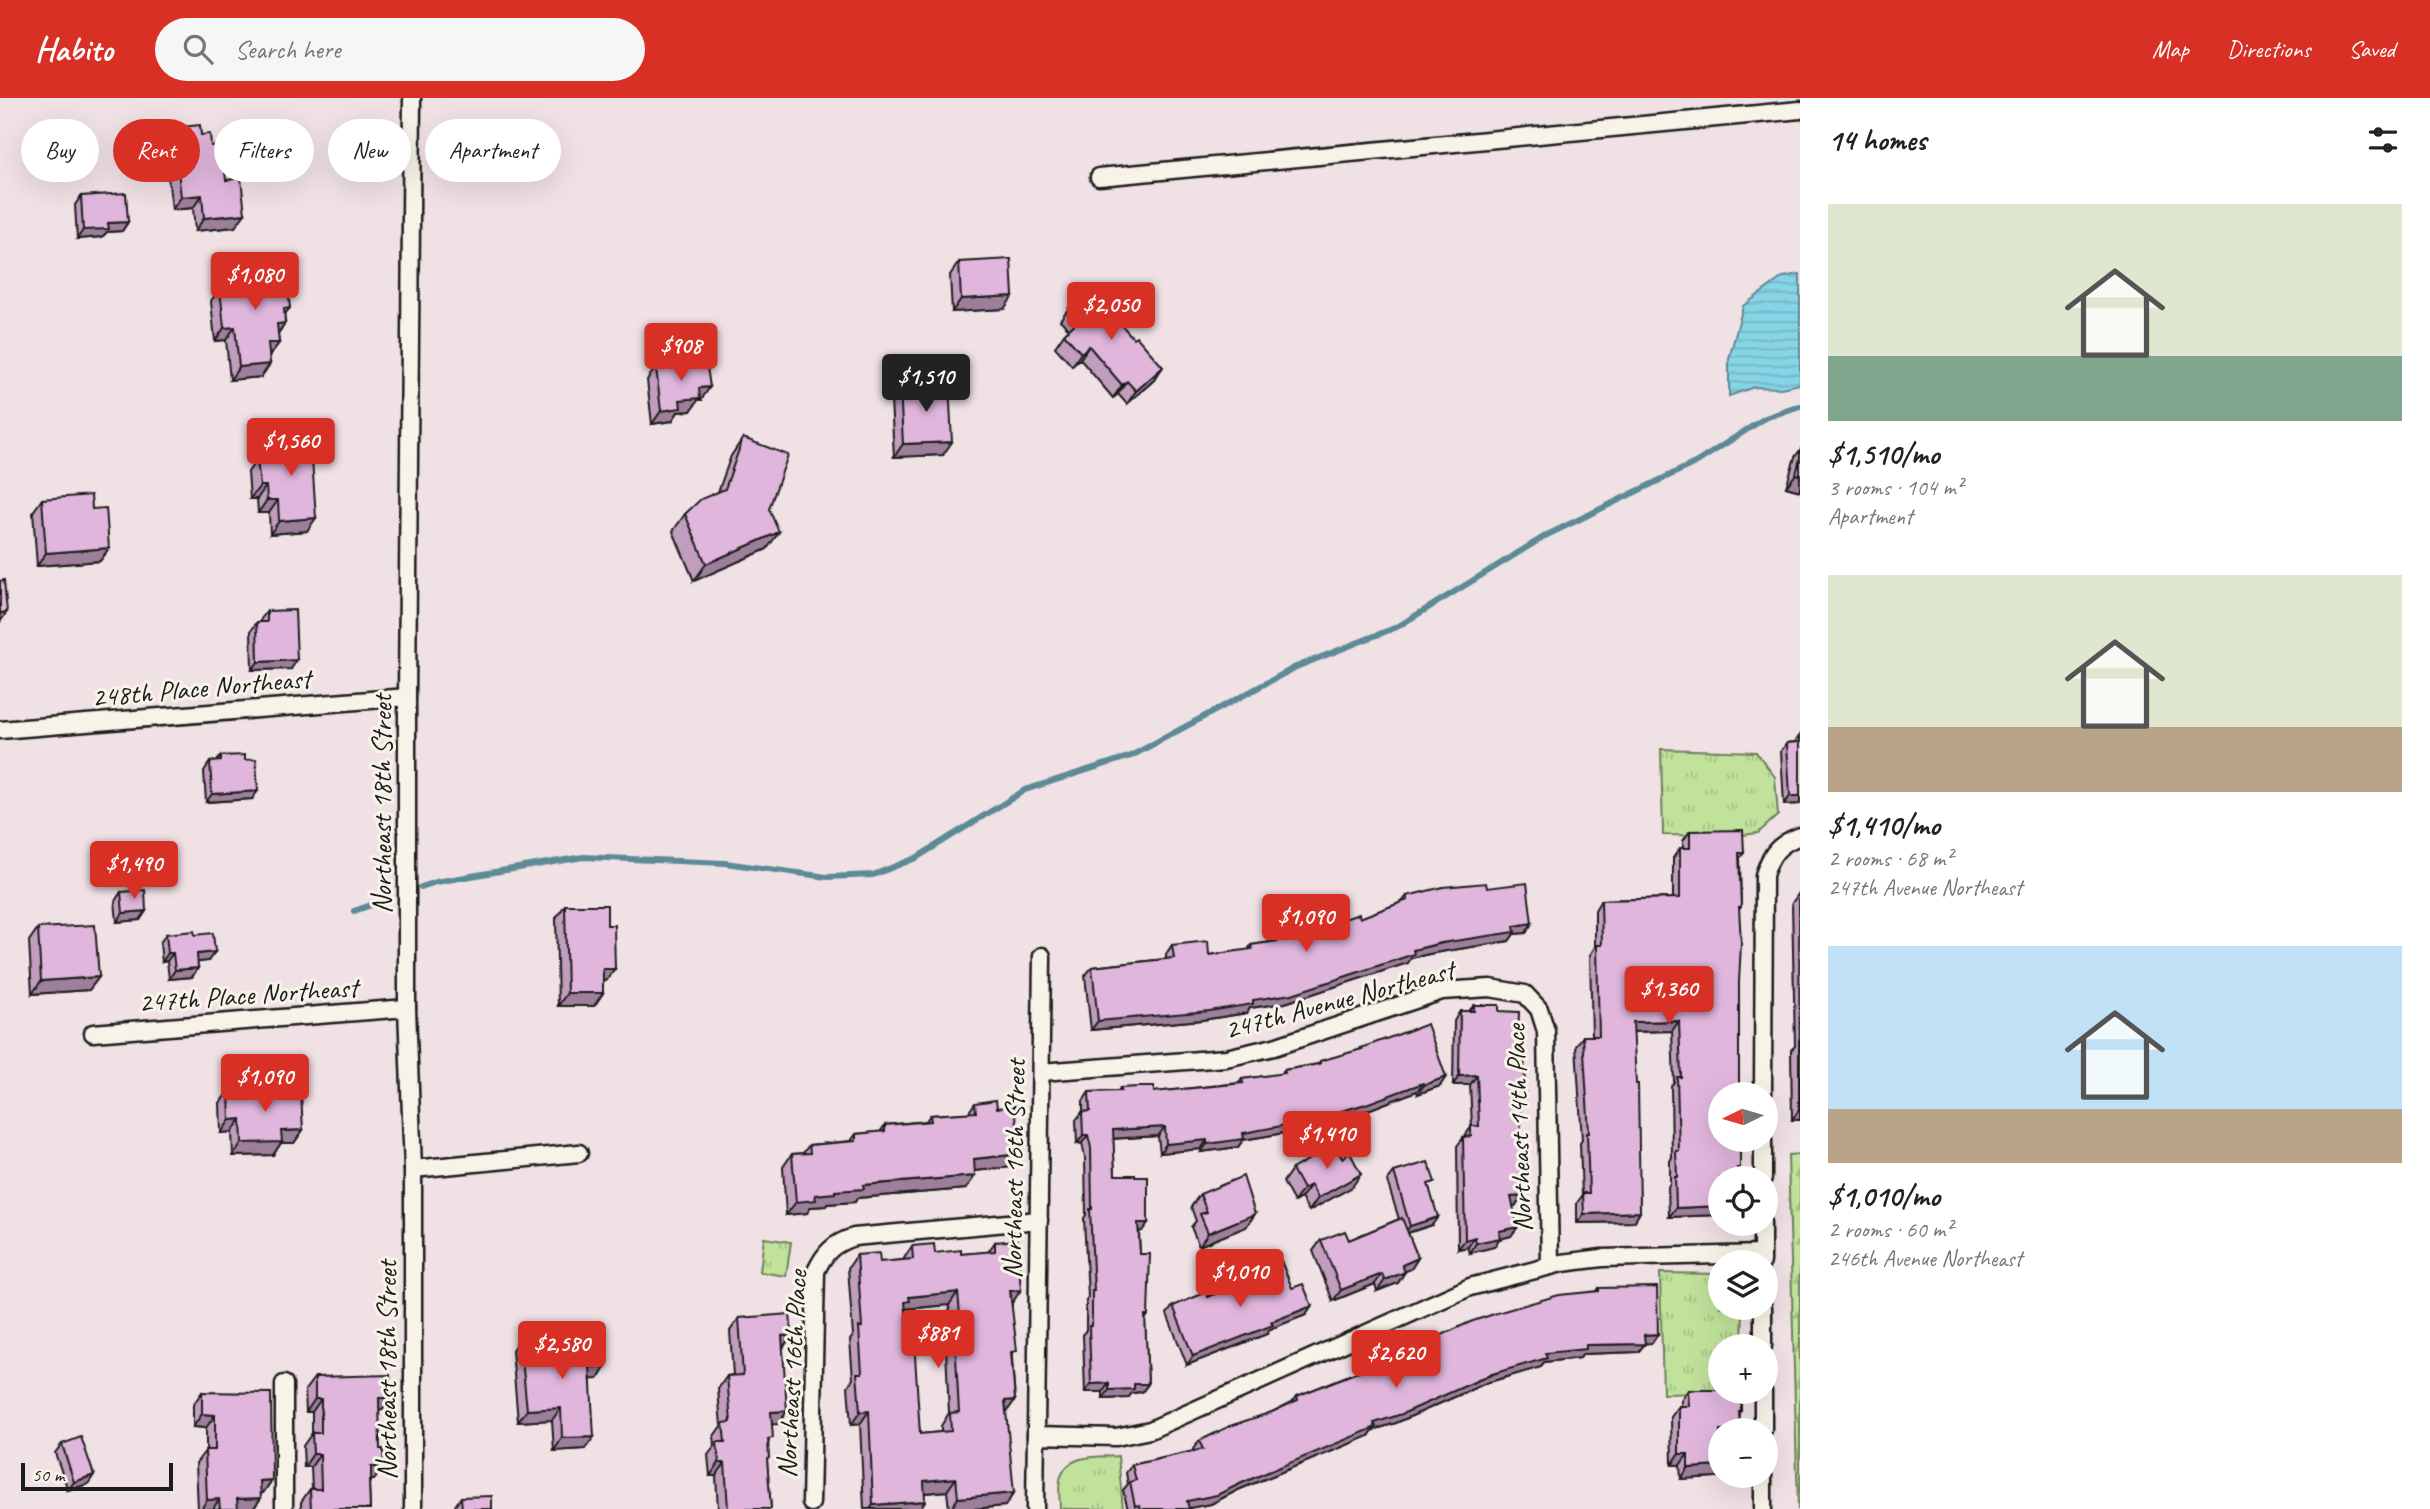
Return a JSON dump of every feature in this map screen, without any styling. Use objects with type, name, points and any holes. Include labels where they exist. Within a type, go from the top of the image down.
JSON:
[{"type":"street","name":"Northeast 18th Street","points":[[412,98],[407,1008],[413,1169],[413,1509]]},
{"type":"street","points":[[1099,177],[1800,110]]},
{"type":"street","name":"248th Place Northeast","points":[[0,730],[407,696]]},
{"type":"street","points":[[1763,1082],[1765,875],[1770,857],[1780,846],[1800,836]]},
{"type":"street","name":"Northeast 16th Street","points":[[1035,1509],[1042,956]]},
{"type":"street","name":"247th Avenue Northeast","points":[[1041,1072],[1226,1058],[1274,1047],[1442,991],[1490,988],[1525,994]]},
{"type":"street","name":"Northeast 14th Place","points":[[1525,994],[1539,1009],[1546,1031],[1550,1266]]},
{"type":"street","name":"247th Place Northeast","points":[[93,1032],[407,1008]]},
{"type":"street","points":[[413,1169],[579,1153]]},
{"type":"street","name":"Northeast 16th Place","points":[[811,1503],[816,1271],[829,1249],[840,1241],[854,1237],[1039,1220]]},
{"type":"street","points":[[1036,1435],[1116,1437],[1150,1430],[1470,1287],[1550,1266],[1602,1258],[1708,1258]]},
{"type":"street","points":[[284,1384],[284,1509]]},
{"type":"street","points":[[1763,1488],[1763,1509]]},
{"type":"green space","points":[[1661,749],[1756,752],[1775,777],[1778,815],[1758,833],[1736,836],[1663,835]]},
{"type":"green space","points":[[1800,1154],[1800,1509],[1798,1509],[1788,1155]]},
{"type":"green space","points":[[764,1238],[791,1242],[786,1276],[760,1272]]},
{"type":"green space","points":[[1660,1273],[1708,1274],[1708,1320],[1743,1320],[1742,1334],[1708,1334],[1708,1393],[1663,1394]]},
{"type":"green space","points":[[1118,1456],[1123,1509],[1060,1509],[1060,1480],[1069,1465],[1083,1458]]},
{"type":"water","points":[[1800,274],[1800,384],[1781,388],[1754,387],[1729,396],[1729,359],[1743,306],[1783,277]]},
{"type":"building","points":[[200,125],[201,135],[210,134],[211,146],[214,146],[214,182],[241,182],[245,214],[204,218],[202,195],[181,197],[179,182],[200,182]]},
{"type":"building","points":[[126,193],[128,222],[108,223],[109,229],[83,230],[81,196]]},
{"type":"building","points":[[1011,259],[1013,296],[961,299],[959,262]]},
{"type":"building","points":[[268,261],[270,284],[287,282],[290,308],[284,309],[285,323],[277,324],[279,343],[268,343],[270,364],[239,367],[235,327],[224,328],[220,288],[239,287],[237,264]]},
{"type":"building","points":[[1090,289],[1163,367],[1136,391],[1127,381],[1122,385],[1089,346],[1081,353],[1064,334],[1080,319],[1069,308]]},
{"type":"building","points":[[706,360],[710,387],[699,388],[700,398],[680,400],[681,408],[661,411],[656,367]]},
{"type":"building","points":[[949,384],[952,442],[903,444],[900,386]]},
{"type":"building","points":[[313,434],[316,518],[279,521],[278,500],[267,500],[266,486],[260,486],[257,459],[282,458],[281,436]]},
{"type":"building","points":[[743,438],[788,455],[769,509],[779,532],[706,564],[685,514],[701,499],[725,489]]},
{"type":"building","points":[[1800,458],[1800,475],[1796,474]]},
{"type":"building","points":[[91,495],[92,509],[106,508],[109,548],[46,553],[42,499]]},
{"type":"building","points":[[4,580],[7,612],[0,613],[0,581]]},
{"type":"building","points":[[295,610],[297,660],[258,662],[257,622],[267,622],[267,611]]},
{"type":"building","points":[[1800,742],[1800,796],[1790,796],[1787,743]]},
{"type":"building","points":[[245,755],[245,760],[256,759],[258,791],[212,794],[210,762],[221,761],[221,756]]},
{"type":"building","points":[[1743,830],[1744,853],[1739,853],[1739,1082],[1708,1082],[1708,1152],[1740,1152],[1740,1166],[1708,1166],[1708,1207],[1676,1208],[1676,1151],[1679,1151],[1677,1077],[1681,1077],[1679,1021],[1633,1022],[1638,1084],[1640,1212],[1584,1214],[1583,1193],[1589,1193],[1589,1133],[1583,1036],[1599,1036],[1597,945],[1602,945],[1601,900],[1680,898],[1680,848],[1690,848],[1690,831]]},
{"type":"building","points":[[1486,883],[1487,888],[1527,883],[1532,923],[1514,926],[1515,932],[1413,950],[1414,954],[1292,994],[1253,1000],[1253,1004],[1209,1011],[1098,1021],[1092,967],[1174,958],[1172,945],[1208,941],[1209,955],[1252,949],[1251,945],[1278,941],[1359,914],[1360,918],[1408,900],[1407,896],[1443,887]]},
{"type":"building","points":[[145,890],[146,911],[123,913],[121,892]]},
{"type":"building","points":[[565,905],[607,905],[607,925],[614,925],[615,969],[603,969],[603,993],[567,993]]},
{"type":"building","points":[[95,925],[99,977],[41,981],[38,928]]},
{"type":"building","points":[[194,931],[195,935],[213,933],[215,952],[197,954],[198,968],[175,970],[173,953],[168,953],[166,934]]},
{"type":"building","points":[[1474,1005],[1499,1005],[1499,1011],[1519,1012],[1518,1041],[1524,1040],[1525,1099],[1520,1099],[1522,1196],[1511,1197],[1518,1227],[1499,1231],[1500,1238],[1476,1243],[1475,1237],[1465,1240],[1463,1137],[1471,1136],[1471,1126],[1479,1126],[1477,1075],[1459,1076],[1460,1011],[1474,1011]]},
{"type":"building","points":[[1427,1024],[1446,1077],[1424,1085],[1423,1083],[1324,1116],[1325,1118],[1243,1133],[1244,1139],[1207,1144],[1207,1140],[1166,1144],[1165,1127],[1113,1130],[1115,1175],[1148,1177],[1148,1223],[1138,1223],[1140,1254],[1150,1254],[1148,1315],[1145,1315],[1148,1384],[1134,1384],[1134,1389],[1109,1390],[1109,1383],[1091,1384],[1089,1326],[1092,1326],[1094,1291],[1090,1209],[1091,1148],[1088,1135],[1083,1135],[1082,1112],[1090,1111],[1089,1092],[1154,1087],[1154,1092],[1243,1083],[1242,1079],[1285,1073],[1284,1070],[1320,1064],[1320,1061],[1362,1049]]},
{"type":"building","points":[[1800,1040],[1800,1110],[1799,1110]]},
{"type":"building","points":[[261,1088],[262,1095],[301,1093],[303,1130],[281,1131],[282,1142],[242,1143],[241,1119],[230,1120],[229,1090]]},
{"type":"building","points":[[996,1100],[997,1108],[1015,1106],[1020,1154],[974,1159],[975,1176],[863,1185],[864,1189],[835,1191],[815,1195],[816,1200],[796,1202],[792,1154],[810,1153],[809,1145],[856,1141],[856,1134],[885,1131],[885,1125],[931,1121],[930,1115],[976,1112],[975,1103]]},
{"type":"building","points":[[1334,1145],[1342,1158],[1350,1153],[1361,1174],[1318,1198],[1311,1185],[1303,1189],[1292,1169]]},
{"type":"building","points":[[1428,1162],[1435,1182],[1428,1184],[1438,1217],[1410,1226],[1394,1172]]},
{"type":"building","points":[[1243,1176],[1255,1214],[1208,1233],[1200,1214],[1207,1212],[1200,1194]]},
{"type":"building","points":[[1402,1218],[1418,1258],[1402,1265],[1405,1272],[1385,1280],[1382,1274],[1341,1290],[1321,1240],[1345,1231],[1349,1240]]},
{"type":"building","points":[[1017,1240],[1021,1290],[1010,1291],[1017,1351],[1011,1352],[1015,1400],[1005,1401],[1014,1493],[958,1498],[956,1478],[924,1481],[925,1501],[873,1505],[869,1411],[860,1412],[857,1373],[862,1373],[859,1327],[862,1327],[857,1255],[879,1253],[880,1262],[913,1259],[912,1246],[934,1244],[935,1253],[961,1250],[961,1254],[995,1251],[995,1242]],"holes":[[[958,1292],[962,1338],[955,1338],[959,1412],[950,1413],[951,1431],[920,1434],[914,1340],[909,1340],[905,1302],[910,1301],[909,1297]]]},
{"type":"building","points":[[1281,1261],[1292,1288],[1303,1284],[1312,1306],[1271,1322],[1273,1325],[1193,1356],[1173,1306],[1207,1292],[1208,1297],[1259,1275],[1257,1270]]},
{"type":"building","points":[[1657,1287],[1658,1334],[1644,1335],[1645,1344],[1586,1345],[1586,1349],[1545,1353],[1547,1358],[1492,1374],[1402,1414],[1374,1423],[1376,1427],[1217,1495],[1187,1501],[1189,1509],[1141,1509],[1140,1505],[1135,1506],[1130,1482],[1136,1480],[1132,1465],[1203,1449],[1199,1441],[1230,1426],[1272,1412],[1298,1400],[1297,1396],[1368,1368],[1367,1365],[1401,1354],[1400,1351],[1470,1322],[1559,1295],[1599,1291],[1599,1288]]},
{"type":"building","points":[[790,1314],[792,1335],[782,1336],[787,1411],[771,1412],[773,1438],[768,1439],[771,1509],[728,1509],[725,1463],[719,1463],[717,1442],[725,1442],[723,1423],[731,1422],[727,1376],[743,1375],[739,1318]]},
{"type":"building","points":[[551,1336],[551,1347],[605,1344],[606,1366],[590,1367],[594,1437],[562,1438],[561,1408],[527,1410],[520,1338]]},
{"type":"building","points":[[390,1375],[391,1398],[379,1398],[380,1449],[383,1449],[384,1467],[371,1467],[370,1509],[311,1509],[310,1489],[321,1489],[320,1454],[313,1454],[312,1433],[321,1433],[321,1399],[315,1399],[315,1377]]},
{"type":"building","points":[[1688,1390],[1708,1390],[1708,1404],[1741,1404],[1739,1418],[1708,1418],[1708,1467],[1688,1468],[1688,1454],[1679,1454],[1679,1406],[1689,1406]]},
{"type":"building","points":[[202,1392],[271,1393],[272,1480],[260,1481],[261,1498],[237,1499],[238,1509],[220,1509],[219,1499],[207,1500],[205,1450],[215,1450],[215,1415],[202,1414]]},
{"type":"building","points":[[81,1437],[94,1475],[74,1482],[62,1444]]},
{"type":"building","points":[[492,1496],[492,1509],[462,1509],[461,1497]]},
{"type":"waterway","points":[[421,887],[436,882],[583,857],[725,863],[827,877],[873,875],[916,858],[1025,790],[1131,756],[1296,667],[1397,627],[1547,535],[1697,462],[1765,418],[1800,406]]},
{"type":"waterway","points":[[354,911],[388,899]]}]
